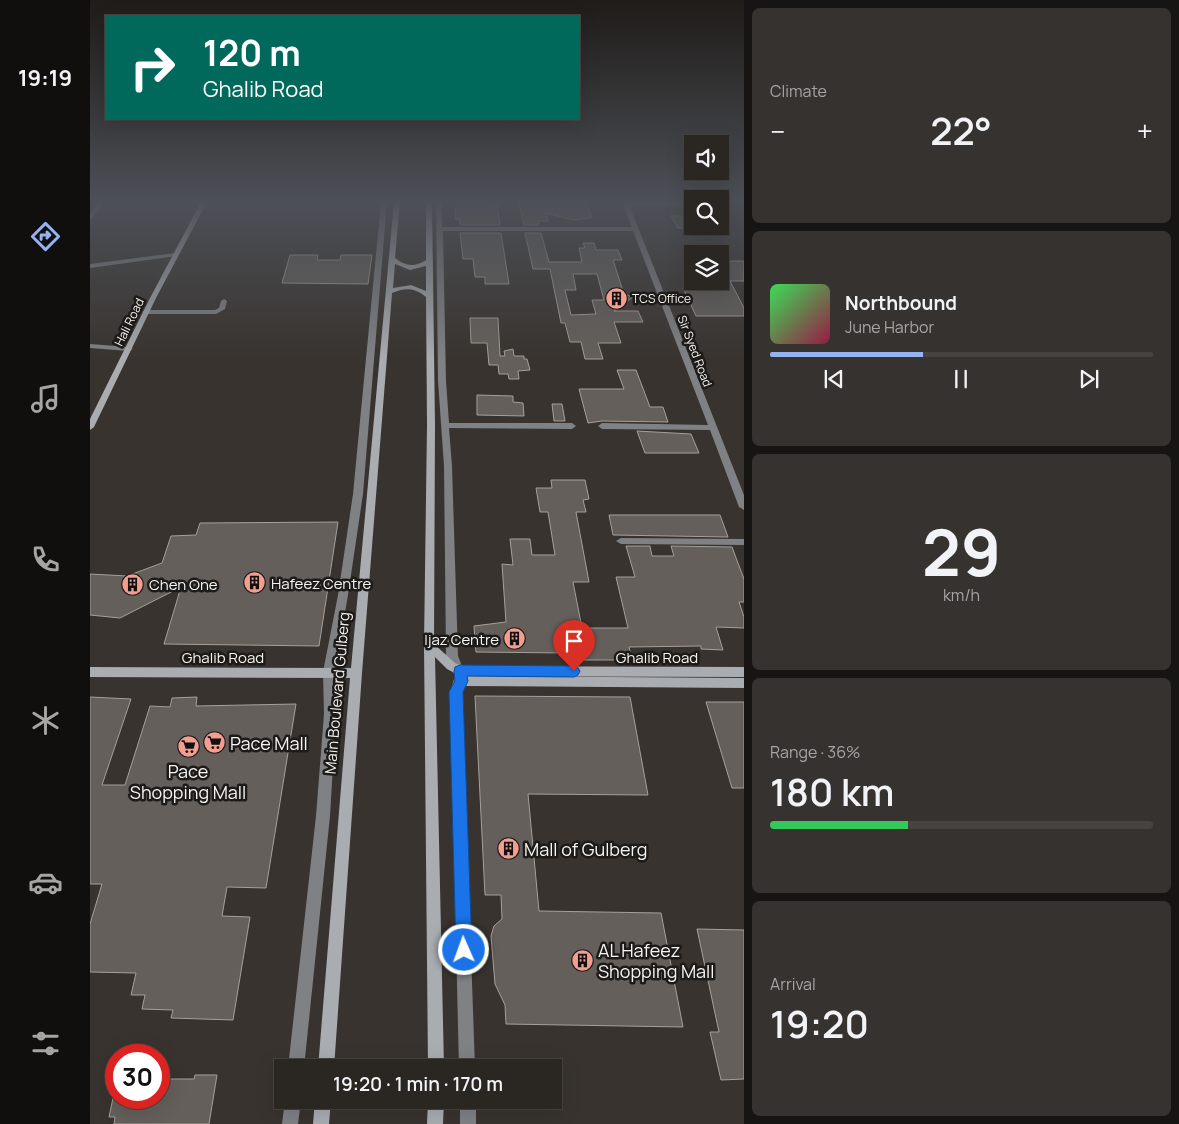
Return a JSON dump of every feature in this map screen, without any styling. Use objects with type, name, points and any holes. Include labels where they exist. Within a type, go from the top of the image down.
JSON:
[{"type":"main road","name":"Main Boulevard Gulberg","points":[[327,1059],[356,673],[392,254]]},
{"type":"main road","points":[[429,254],[431,425],[429,645],[436,1059]]},
{"type":"main road","name":"Hali Road","points":[[90,427],[175,255]]},
{"type":"main road","points":[[392,259],[400,266],[408,268],[422,266],[429,261]]},
{"type":"main road","points":[[389,292],[409,285],[416,287],[430,297]]},
{"type":"main road","points":[[429,645],[461,676]]},
{"type":"main road","name":"Ghalib Road","points":[[90,672],[356,673]]},
{"type":"main road","name":"Ghalib Road","points":[[461,676],[744,672]]},
{"type":"main road","name":"Ghalib Road","points":[[461,676],[744,683]]},
{"type":"main road","points":[[322,1124],[323,1109]]},
{"type":"main road","points":[[435,1124],[436,1109]]},
{"type":"street","points":[[297,1059],[323,816],[330,714],[329,672],[358,494],[379,254]]},
{"type":"street","points":[[440,254],[442,380],[446,425],[452,656],[461,676],[456,692],[467,1059]]},
{"type":"street","name":"Sir Syed Road","points":[[645,254],[744,507]]},
{"type":"street","points":[[90,266],[175,255]]},
{"type":"street","points":[[146,312],[216,312],[222,309],[224,301]]},
{"type":"street","points":[[90,346],[129,349]]},
{"type":"street","points":[[446,425],[572,426]]},
{"type":"street","points":[[602,426],[713,428]]},
{"type":"street","points":[[622,541],[744,542]]},
{"type":"street","points":[[290,1124],[292,1109]]},
{"type":"street","points":[[468,1109],[468,1124]]},
{"type":"building","points":[[462,254],[504,254],[509,284],[485,284],[485,277],[475,277],[473,259],[463,259]]},
{"type":"building","points":[[530,254],[547,254],[549,262],[582,262],[580,254],[620,254],[622,260],[613,260],[624,294],[633,297],[614,311],[638,311],[643,322],[614,322],[621,343],[598,343],[603,359],[585,359],[581,342],[570,342],[565,323],[561,323],[550,269],[533,269]],"holes":[[[573,274],[597,274],[604,300],[592,300],[596,314],[571,315],[565,290],[576,290]]]},
{"type":"building","points":[[290,255],[318,255],[317,260],[340,260],[341,255],[372,255],[368,284],[282,283]]},
{"type":"building","points":[[729,261],[744,261],[744,281],[730,281],[744,308],[744,316],[696,316],[683,288],[684,290],[729,290]]},
{"type":"building","points":[[470,318],[498,318],[500,356],[505,356],[504,351],[513,349],[514,356],[524,356],[524,359],[527,359],[530,370],[518,371],[519,379],[509,379],[508,374],[499,374],[498,365],[489,365],[487,343],[471,343]]},
{"type":"building","points":[[617,370],[636,370],[650,407],[663,407],[668,422],[602,421],[588,423],[579,389],[624,389]]},
{"type":"building","points":[[477,395],[513,396],[513,402],[523,403],[524,416],[477,415]]},
{"type":"building","points":[[552,404],[562,404],[565,421],[554,421]]},
{"type":"building","points":[[637,431],[691,434],[699,453],[645,453]]},
{"type":"building","points":[[551,480],[585,480],[589,499],[583,500],[586,512],[576,512],[589,582],[573,582],[582,628],[628,628],[616,577],[635,577],[626,546],[650,546],[652,556],[674,556],[671,546],[732,547],[744,579],[744,602],[739,602],[744,617],[744,628],[716,627],[723,650],[701,649],[701,646],[629,647],[632,660],[566,660],[565,653],[476,652],[474,626],[506,622],[502,564],[513,565],[510,539],[530,539],[532,555],[555,555],[548,512],[540,512],[536,488],[552,488]]},
{"type":"building","points":[[609,515],[720,515],[728,537],[613,535]]},
{"type":"building","name":"Hafeez Centre","points":[[338,522],[319,646],[164,644],[181,587],[120,618],[90,615],[90,574],[127,576],[162,563],[171,536],[196,535],[200,523]]},
{"type":"building","points":[[475,696],[630,697],[648,795],[528,794],[539,911],[661,913],[683,1027],[506,1024],[505,1005],[495,984],[491,936],[494,926],[502,919],[501,895],[485,895]]},
{"type":"building","points":[[90,697],[131,699],[102,785],[125,785],[150,706],[170,707],[172,698],[197,697],[196,706],[296,704],[266,888],[227,887],[222,916],[250,917],[233,1020],[171,1018],[173,1010],[142,1009],[145,995],[131,995],[136,973],[90,972],[90,924],[102,884],[90,884]]},
{"type":"building","points":[[706,702],[744,702],[744,788],[732,788]]},
{"type":"building","points":[[697,929],[744,930],[744,1079],[721,1080],[710,1032],[719,1032]]},
{"type":"building","points":[[195,1075],[217,1075],[209,1124],[114,1124],[115,1117],[109,1117],[111,1109],[170,1109],[170,1079],[194,1079]]},
{"type":"place","name":"TCS Office","points":[[616,298]]},
{"type":"place","name":"Hafeez Centre","points":[[255,583]]},
{"type":"place","name":"Chen One","points":[[133,584]]},
{"type":"place","name":"Ijaz Centre","points":[[515,639]]},
{"type":"place","name":"Pace Mall","points":[[214,743]]},
{"type":"place","name":"Pace Shopping Mall","points":[[188,746]]},
{"type":"place","name":"Mall of Gulberg","points":[[508,849]]},
{"type":"place","name":"AL Hafeez Shopping Mall","points":[[582,960]]},
{"type":"route","points":[[464,950],[456,692],[461,681],[460,671],[574,671]]}]
